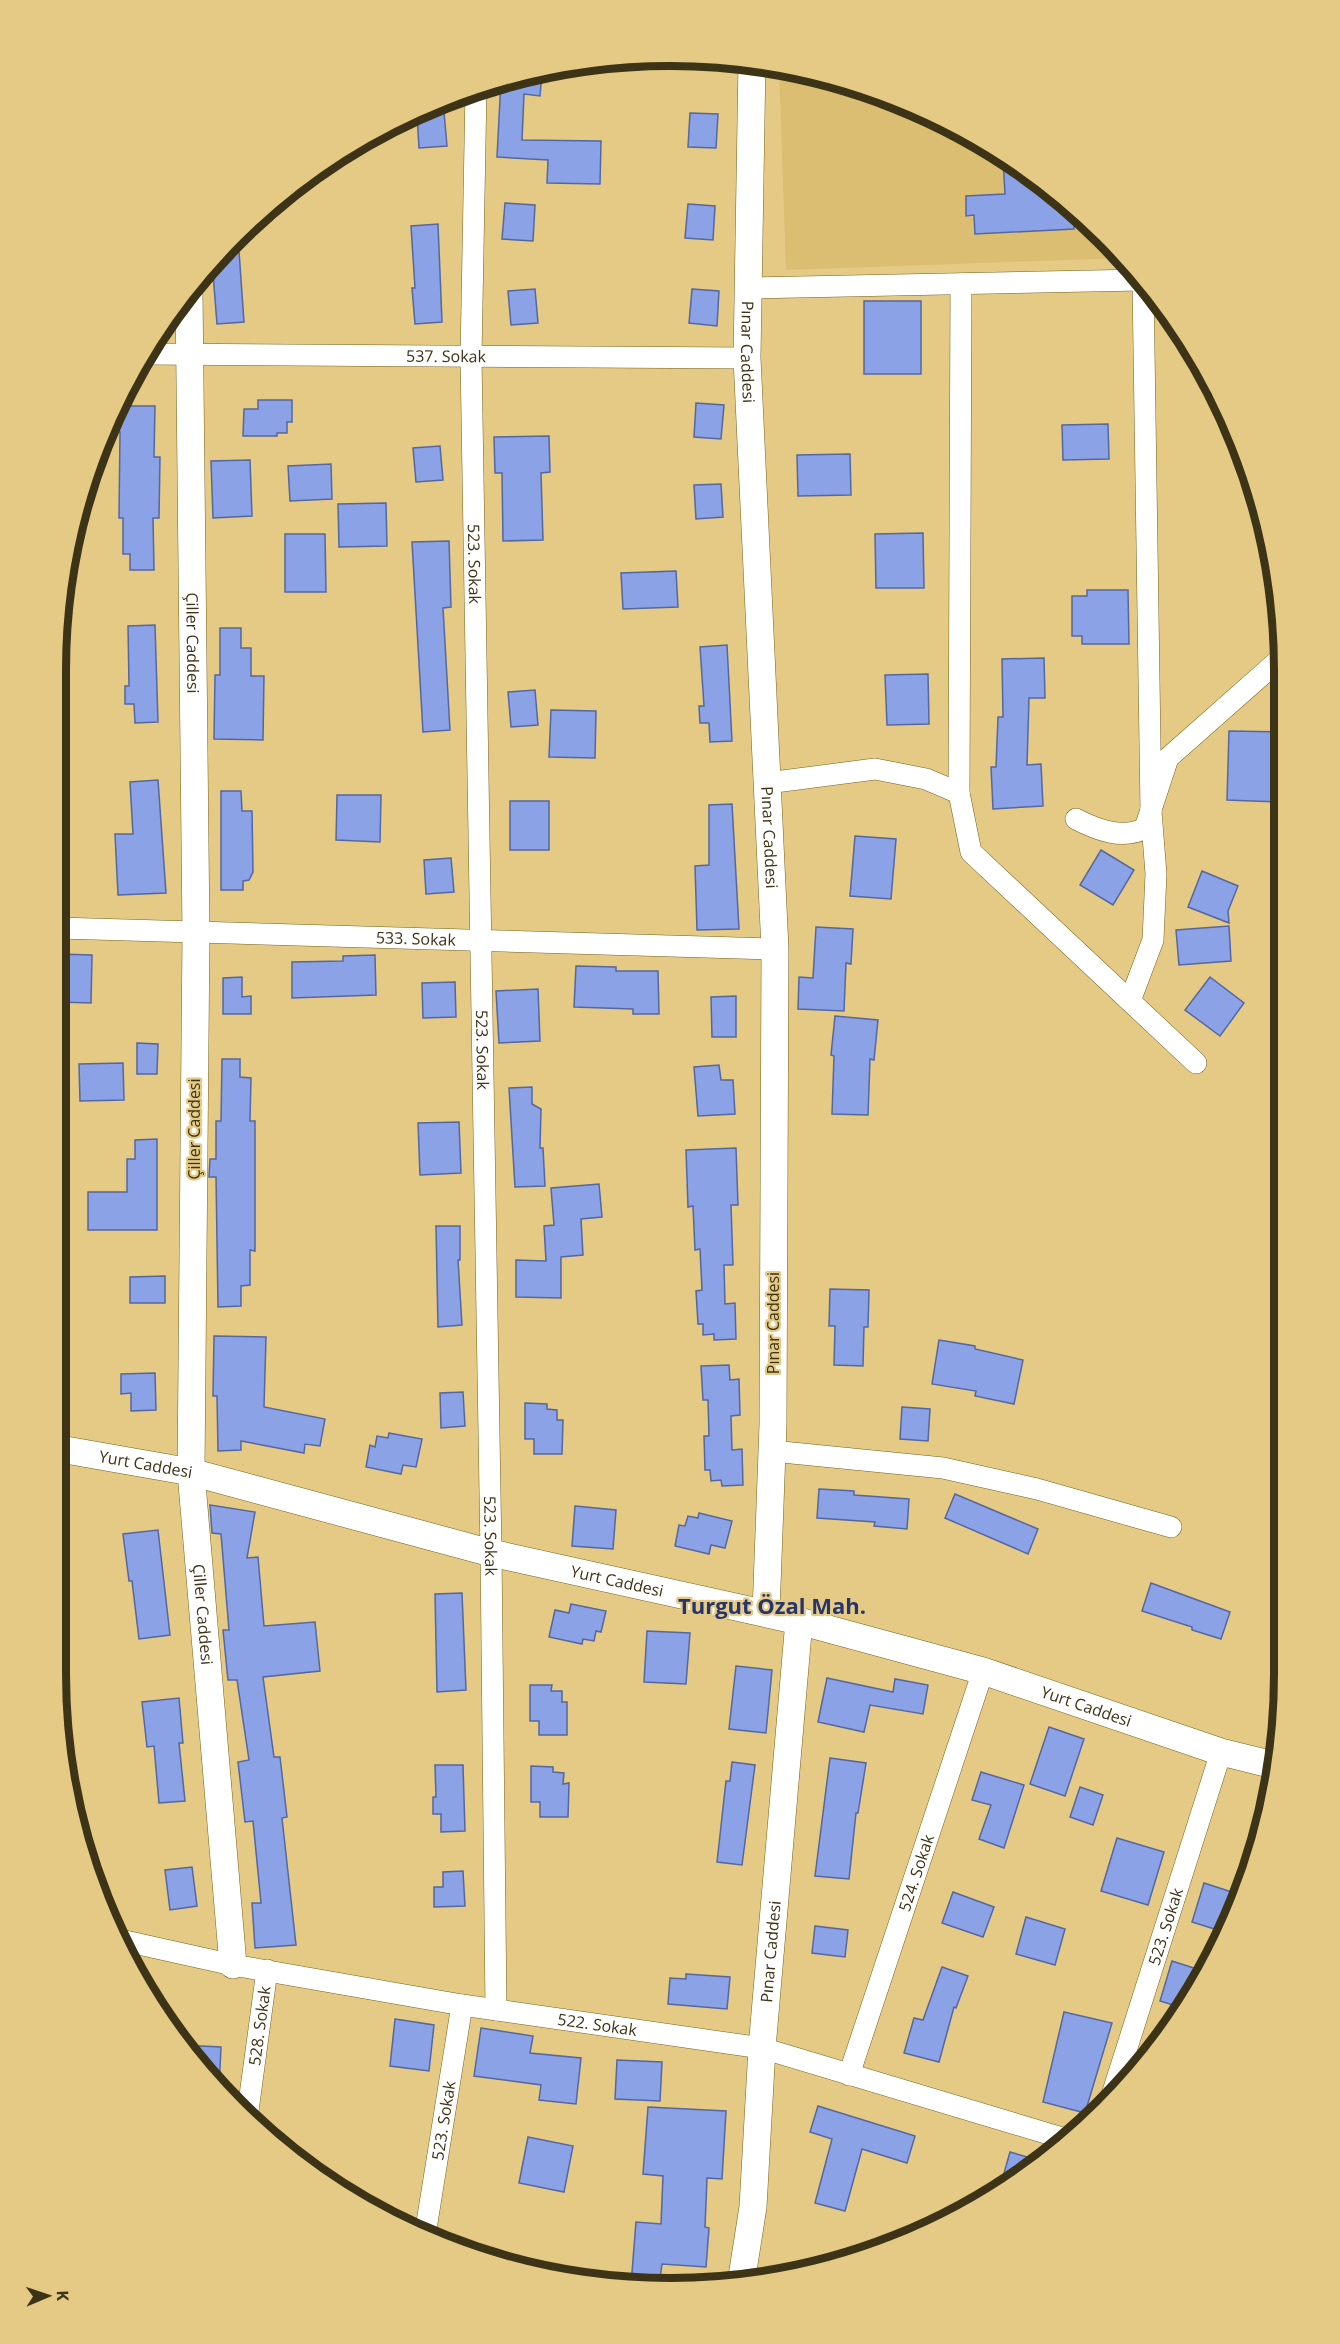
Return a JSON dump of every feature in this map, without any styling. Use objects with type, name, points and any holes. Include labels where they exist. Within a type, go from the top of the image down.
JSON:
[{"type":"street","name":"Pınar Caddesi","points":[[752,72],[747,358],[775,949],[772,1451],[766,1613]]},
{"type":"street","name":"523. Sokak","points":[[476,98],[471,357],[491,1553],[496,2010]]},
{"type":"street","points":[[748,288],[1132,281]]},
{"type":"street","points":[[961,284],[959,793],[970,852],[1196,1063]]},
{"type":"street","points":[[1130,1001],[1153,940],[1156,874],[1151,811],[1142,294]]},
{"type":"street","name":"Çiller Caddesi","points":[[189,305],[196,934],[191,1472],[233,1965]]},
{"type":"street","name":"537. Sokak","points":[[156,354],[747,358]]},
{"type":"street","points":[[1077,819],[1094,829],[1133,835],[1145,828],[1168,758],[1274,664]]},
{"type":"street","points":[[767,783],[875,770],[926,779],[959,793]]},
{"type":"street","name":"533. Sokak","points":[[66,928],[196,934],[775,949]]},
{"type":"street","name":"Yurt Caddesi","points":[[66,1450],[191,1472],[491,1553],[800,1621],[983,1671],[1221,1752],[1267,1764]]},
{"type":"street","points":[[772,1451],[943,1468],[1037,1490],[1171,1527]]},
{"type":"street","name":"Pınar Caddesi","points":[[742,2274],[753,2207],[762,2048],[800,1621]]},
{"type":"street","name":"524. Sokak","points":[[849,2075],[983,1671]]},
{"type":"street","name":"523. Sokak","points":[[1117,2080],[1221,1752]]},
{"type":"street","name":"522. Sokak","points":[[129,1943],[233,1965],[462,2005],[762,2048],[1058,2136]]},
{"type":"street","name":"528. Sokak","points":[[249,2106],[267,1970]]},
{"type":"street","name":"523. Sokak","points":[[426,2226],[462,2005]]},
{"type":"shaded area","points":[[779,76],[864,98],[937,128],[972,147],[1038,191],[1068,216],[1111,258],[786,270]]},
{"type":"building","points":[[541,81],[540,96],[524,94],[522,140],[601,141],[600,184],[547,183],[548,160],[497,157],[500,91]]},
{"type":"building","points":[[444,112],[447,146],[419,148],[417,122]]},
{"type":"building","points":[[690,113],[718,114],[716,148],[688,147]]},
{"type":"building","points":[[1003,166],[1068,216],[1074,221],[1074,229],[975,234],[974,215],[966,216],[966,196],[1005,194]]},
{"type":"building","points":[[505,203],[535,205],[533,241],[502,239]]},
{"type":"building","points":[[688,204],[715,206],[713,240],[685,238]]},
{"type":"building","points":[[438,224],[442,322],[415,324],[411,226]]},
{"type":"building","points":[[239,248],[244,322],[217,324],[213,275]]},
{"type":"building","points":[[535,289],[538,323],[511,325],[508,291]]},
{"type":"building","points":[[692,289],[719,291],[717,326],[689,323]]},
{"type":"building","points":[[864,301],[921,301],[921,374],[864,374]]},
{"type":"building","points":[[258,400],[292,400],[292,422],[287,422],[287,433],[277,433],[277,436],[243,436],[244,409],[258,409]]},
{"type":"building","points":[[696,403],[724,405],[721,439],[694,437]]},
{"type":"building","points":[[127,406],[155,406],[154,457],[160,457],[159,518],[153,518],[154,570],[130,570],[130,554],[123,554],[123,518],[119,518],[120,432],[115,432]]},
{"type":"building","points":[[1108,424],[1109,459],[1063,460],[1062,425]]},
{"type":"building","points":[[549,436],[550,472],[541,473],[543,540],[503,541],[502,473],[495,473],[494,437]]},
{"type":"building","points":[[440,446],[443,480],[416,482],[413,448]]},
{"type":"building","points":[[850,454],[851,495],[798,496],[797,455]]},
{"type":"building","points":[[250,460],[252,516],[213,518],[211,461]]},
{"type":"building","points":[[331,464],[332,499],[290,501],[288,466]]},
{"type":"building","points":[[721,484],[723,517],[696,519],[694,485]]},
{"type":"building","points":[[386,503],[387,546],[339,547],[338,504]]},
{"type":"building","points":[[923,533],[924,588],[876,588],[875,534]]},
{"type":"building","points":[[285,534],[325,534],[326,592],[285,592]]},
{"type":"building","points":[[449,541],[451,607],[443,608],[450,730],[423,732],[412,542]]},
{"type":"building","points":[[676,571],[678,607],[623,609],[621,573]]},
{"type":"building","points":[[1087,590],[1128,590],[1129,644],[1082,644],[1082,636],[1072,636],[1072,596],[1087,596]]},
{"type":"building","points":[[155,625],[158,722],[135,723],[134,704],[125,704],[125,686],[129,686],[128,626]]},
{"type":"building","points":[[220,628],[241,628],[241,648],[251,648],[251,676],[264,676],[263,740],[214,739],[215,675],[220,675]]},
{"type":"building","points":[[727,645],[732,741],[710,742],[709,723],[700,723],[699,706],[704,706],[700,647]]},
{"type":"building","points":[[1044,658],[1045,698],[1029,698],[1027,765],[1041,764],[1043,806],[993,809],[991,767],[996,767],[998,717],[1003,717],[1002,659]]},
{"type":"building","points":[[928,674],[929,724],[887,725],[885,675]]},
{"type":"building","points":[[535,690],[538,725],[511,727],[508,692]]},
{"type":"building","points":[[551,710],[596,711],[595,758],[549,757]]},
{"type":"building","points":[[1229,731],[1274,732],[1274,802],[1227,800]]},
{"type":"building","points":[[158,780],[166,893],[118,895],[115,834],[133,834],[130,782]]},
{"type":"building","points":[[221,791],[241,791],[242,811],[252,811],[253,872],[249,880],[243,881],[243,890],[221,890]]},
{"type":"building","points":[[337,795],[381,795],[380,842],[336,840]]},
{"type":"building","points":[[510,801],[549,801],[549,850],[510,850]]},
{"type":"building","points":[[732,804],[739,929],[697,930],[695,866],[709,865],[709,805]]},
{"type":"building","points":[[855,836],[896,839],[891,899],[850,896]]},
{"type":"building","points":[[1101,850],[1134,870],[1113,905],[1080,885]]},
{"type":"building","points":[[451,858],[454,892],[426,894],[424,860]]},
{"type":"building","points":[[1202,871],[1238,886],[1228,911],[1229,923],[1188,907]]},
{"type":"building","points":[[1229,926],[1231,961],[1179,965],[1176,930]]},
{"type":"building","points":[[816,927],[853,929],[851,964],[846,963],[844,1011],[798,1009],[799,977],[813,978]]},
{"type":"building","points":[[66,954],[92,955],[91,1003],[66,1002]]},
{"type":"building","points":[[375,955],[376,995],[292,998],[292,962],[343,961],[343,956]]},
{"type":"building","points":[[576,966],[616,967],[616,971],[658,971],[659,1014],[633,1014],[633,1009],[574,1007]]},
{"type":"building","points":[[242,977],[242,997],[251,996],[251,1014],[223,1014],[223,978]]},
{"type":"building","points":[[1210,977],[1244,1003],[1220,1036],[1185,1010]]},
{"type":"building","points":[[455,982],[456,1017],[423,1018],[422,983]]},
{"type":"building","points":[[538,989],[540,1041],[499,1043],[496,991]]},
{"type":"building","points":[[736,996],[736,1037],[712,1037],[711,997]]},
{"type":"building","points":[[835,1016],[878,1020],[874,1060],[870,1059],[868,1115],[832,1114],[834,1056],[831,1055]]},
{"type":"building","points":[[137,1043],[158,1044],[157,1074],[137,1074]]},
{"type":"building","points":[[222,1059],[240,1059],[240,1077],[251,1078],[250,1121],[255,1121],[255,1251],[250,1250],[250,1285],[241,1286],[241,1306],[218,1307],[216,1177],[209,1177],[210,1159],[216,1159],[216,1121],[221,1121]]},
{"type":"building","points":[[123,1063],[124,1100],[80,1101],[79,1064]]},
{"type":"building","points":[[719,1065],[721,1080],[733,1080],[735,1114],[698,1116],[694,1067]]},
{"type":"building","points":[[532,1087],[532,1104],[541,1109],[540,1148],[543,1148],[545,1186],[515,1187],[509,1088]]},
{"type":"building","points":[[459,1122],[461,1173],[420,1175],[418,1123]]},
{"type":"building","points":[[157,1139],[157,1230],[88,1230],[88,1192],[127,1192],[127,1159],[135,1159],[135,1140]]},
{"type":"building","points":[[736,1148],[738,1205],[731,1205],[733,1265],[724,1265],[725,1304],[735,1303],[736,1339],[714,1340],[714,1334],[703,1335],[703,1324],[698,1324],[696,1291],[702,1290],[700,1249],[695,1250],[693,1206],[688,1207],[686,1150]]},
{"type":"building","points":[[599,1184],[602,1217],[581,1219],[583,1255],[561,1257],[561,1298],[516,1297],[516,1260],[546,1261],[544,1226],[554,1225],[551,1188]]},
{"type":"building","points":[[436,1226],[460,1226],[460,1260],[458,1260],[462,1325],[438,1327]]},
{"type":"building","points":[[165,1276],[165,1303],[130,1303],[130,1277]]},
{"type":"building","points":[[830,1289],[869,1290],[868,1327],[864,1327],[863,1366],[834,1365],[835,1326],[829,1326]]},
{"type":"building","points":[[214,1336],[266,1337],[264,1407],[325,1419],[320,1446],[305,1444],[304,1453],[241,1441],[241,1450],[218,1451],[217,1396],[213,1396]]},
{"type":"building","points":[[939,1340],[975,1346],[975,1349],[1023,1360],[1014,1404],[975,1396],[976,1391],[932,1384]]},
{"type":"building","points":[[729,1365],[730,1380],[739,1379],[740,1415],[731,1416],[732,1450],[742,1449],[743,1485],[722,1486],[721,1480],[711,1481],[710,1470],[705,1470],[704,1436],[709,1436],[708,1400],[703,1400],[701,1366]]},
{"type":"building","points":[[155,1373],[156,1410],[131,1411],[131,1393],[121,1394],[121,1374]]},
{"type":"building","points":[[463,1392],[465,1426],[441,1428],[440,1393]]},
{"type":"building","points":[[525,1403],[547,1404],[547,1409],[557,1410],[557,1420],[563,1420],[562,1454],[534,1454],[534,1439],[525,1439]]},
{"type":"building","points":[[902,1407],[930,1409],[928,1441],[900,1439]]},
{"type":"building","points":[[389,1433],[422,1439],[416,1467],[403,1465],[401,1474],[366,1467],[370,1445],[375,1447],[377,1436],[388,1438]]},
{"type":"building","points":[[819,1489],[854,1491],[854,1495],[909,1499],[907,1529],[874,1526],[875,1522],[817,1518]]},
{"type":"building","points":[[955,1494],[1038,1529],[1028,1554],[945,1518]]},
{"type":"building","points":[[210,1505],[255,1512],[247,1558],[258,1557],[264,1626],[315,1622],[320,1671],[263,1677],[274,1757],[280,1757],[287,1817],[282,1818],[296,1945],[255,1948],[252,1903],[261,1903],[253,1821],[245,1822],[238,1762],[249,1760],[237,1680],[228,1680],[223,1630],[229,1630],[221,1534],[212,1533]]},
{"type":"building","points":[[575,1506],[616,1510],[613,1549],[572,1546]]},
{"type":"building","points":[[699,1513],[732,1521],[725,1548],[711,1545],[709,1554],[675,1546],[679,1525],[685,1526],[688,1516],[698,1518]]},
{"type":"building","points":[[158,1530],[170,1635],[139,1639],[132,1581],[129,1581],[123,1534]]},
{"type":"building","points":[[1151,1583],[1230,1612],[1221,1639],[1142,1611]]},
{"type":"building","points":[[462,1593],[466,1690],[437,1692],[435,1594]]},
{"type":"building","points":[[571,1604],[606,1611],[601,1632],[596,1631],[594,1641],[583,1639],[582,1644],[549,1637],[555,1610],[569,1613]]},
{"type":"building","points":[[647,1631],[690,1633],[686,1684],[644,1682]]},
{"type":"building","points":[[736,1666],[772,1670],[766,1733],[729,1729]]},
{"type":"building","points":[[827,1678],[893,1692],[895,1679],[928,1685],[923,1714],[870,1705],[864,1732],[818,1722]]},
{"type":"building","points":[[530,1685],[552,1685],[551,1691],[562,1691],[562,1702],[567,1702],[567,1735],[539,1735],[539,1721],[530,1721]]},
{"type":"building","points":[[179,1698],[183,1743],[179,1743],[185,1801],[159,1803],[154,1746],[147,1747],[142,1702]]},
{"type":"building","points":[[1049,1727],[1084,1739],[1065,1796],[1030,1784]]},
{"type":"building","points":[[830,1758],[866,1763],[858,1813],[856,1813],[849,1879],[815,1876]]},
{"type":"building","points":[[732,1762],[755,1765],[742,1865],[717,1862],[726,1781],[730,1781]]},
{"type":"building","points":[[435,1765],[463,1765],[465,1831],[441,1832],[441,1814],[433,1814],[433,1797],[436,1797]]},
{"type":"building","points":[[531,1766],[553,1767],[553,1772],[564,1773],[563,1784],[569,1783],[568,1817],[540,1817],[540,1802],[531,1802]]},
{"type":"building","points":[[981,1772],[1024,1785],[1004,1848],[979,1839],[991,1805],[972,1800]]},
{"type":"building","points":[[1080,1787],[1103,1795],[1093,1825],[1070,1817]]},
{"type":"building","points":[[1117,1838],[1164,1852],[1148,1905],[1101,1891]]},
{"type":"building","points":[[192,1867],[197,1906],[170,1910],[165,1870]]},
{"type":"building","points":[[463,1871],[465,1906],[434,1907],[434,1887],[443,1887],[443,1872]]},
{"type":"building","points":[[1204,1883],[1233,1892],[1217,1930],[1192,1922]]},
{"type":"building","points":[[953,1892],[994,1907],[983,1937],[942,1923]]},
{"type":"building","points":[[1026,1917],[1065,1929],[1055,1965],[1016,1954]]},
{"type":"building","points":[[815,1926],[848,1930],[845,1957],[812,1953]]},
{"type":"building","points":[[1172,1961],[1197,1969],[1175,2005],[1160,2001]]},
{"type":"building","points":[[942,1967],[968,1976],[956,2008],[954,2007],[939,2062],[904,2053],[914,2018],[923,2020]]},
{"type":"building","points":[[686,1974],[730,1977],[727,2009],[668,2004],[670,1978],[686,1979]]},
{"type":"building","points":[[1064,2012],[1112,2023],[1085,2112],[1043,2102]]},
{"type":"building","points":[[395,2019],[434,2025],[429,2071],[390,2066]]},
{"type":"building","points":[[481,2028],[533,2036],[530,2053],[581,2058],[576,2104],[539,2100],[541,2085],[474,2076]]},
{"type":"building","points":[[194,2046],[221,2047],[220,2076]]},
{"type":"building","points":[[617,2060],[662,2062],[660,2101],[615,2099]]},
{"type":"building","points":[[818,2106],[915,2136],[907,2163],[862,2149],[845,2211],[815,2203],[832,2139],[810,2132]]},
{"type":"building","points":[[648,2107],[726,2111],[722,2179],[707,2178],[705,2227],[709,2228],[706,2267],[662,2264],[660,2278],[632,2277],[636,2222],[661,2224],[663,2176],[643,2174]]},
{"type":"building","points":[[528,2137],[573,2146],[564,2192],[519,2183]]},
{"type":"building","points":[[1010,2152],[1031,2158],[1006,2176],[1003,2178]]},
{"type":"district","name":"Turgut Özal Mah.","points":[[772,1605]]}]
